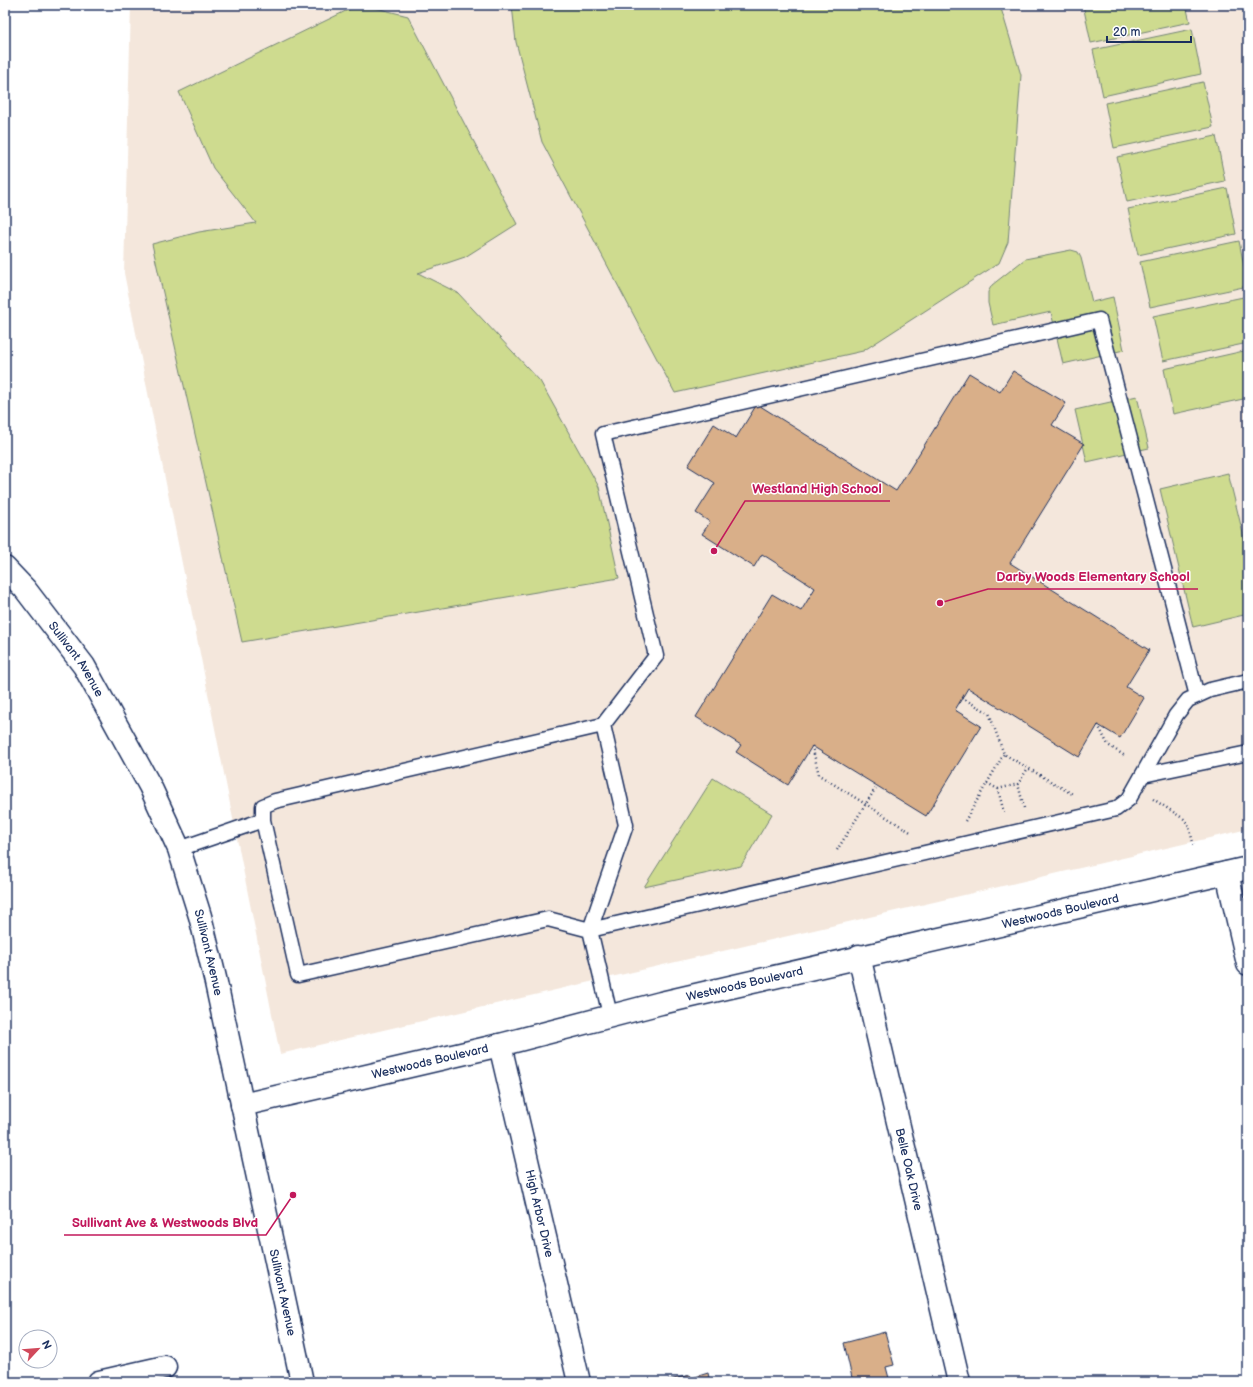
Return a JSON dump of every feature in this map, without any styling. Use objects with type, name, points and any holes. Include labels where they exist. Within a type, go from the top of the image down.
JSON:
[{"type":"street","name":"Sullivant Avenue","points":[[5,568],[25,589],[84,666],[150,786],[179,849],[200,916],[215,978],[302,1382]]},
{"type":"street","name":"Westwoods Boulevard","points":[[242,1105],[500,1045],[610,1015],[859,956],[1248,868]]},
{"type":"street","points":[[1227,873],[1248,964]]},
{"type":"street","name":"Belle Oak Drive","points":[[859,956],[959,1382]]},
{"type":"street","name":"High Arbor Drive","points":[[500,1045],[579,1382]]},
{"type":"street","points":[[99,1382],[165,1367]]},
{"type":"lane","points":[[1197,696],[1099,320],[603,434],[656,656],[603,725],[275,801],[263,806],[263,820],[298,975],[548,918],[590,930],[1116,809],[1129,799],[1144,775],[1176,715],[1188,700],[1197,696],[1210,690],[1248,681]]},
{"type":"lane","points":[[603,725],[626,825],[590,930],[610,1015]]},
{"type":"lane","points":[[1144,775],[1248,753]]},
{"type":"lane","points":[[179,849],[263,820]]},
{"type":"path","points":[[962,698],[988,713],[1004,754],[1077,797]]},
{"type":"path","points":[[1098,725],[1108,745],[1125,756]]},
{"type":"path","points":[[812,746],[819,775],[914,835]]},
{"type":"path","points":[[964,823],[1004,754]]},
{"type":"path","points":[[987,783],[998,789],[1018,784],[1028,768]]},
{"type":"path","points":[[1018,784],[1024,809]]},
{"type":"path","points":[[836,853],[877,786]]},
{"type":"path","points":[[1136,787],[1184,819],[1189,826],[1194,846]]},
{"type":"path","points":[[998,789],[1005,814]]},
{"type":"shaded area","points":[[131,5],[1248,5],[1248,829],[280,1054],[124,273]]},
{"type":"green space","points":[[358,5],[364,5],[408,16],[517,224],[465,257],[418,273],[458,293],[540,381],[599,487],[619,578],[242,642],[152,244],[199,232],[256,223],[213,168],[179,92]]},
{"type":"green space","points":[[512,5],[1000,5],[1021,75],[1008,242],[999,263],[863,351],[675,393],[542,142],[516,42]]},
{"type":"green space","points":[[1083,5],[1186,5],[1190,22],[1091,43]]},
{"type":"green space","points":[[1192,29],[1201,74],[1103,96],[1093,50]]},
{"type":"green space","points":[[1203,82],[1213,127],[1114,148],[1105,103]]},
{"type":"green space","points":[[1216,136],[1225,181],[1127,202],[1117,157]]},
{"type":"green space","points":[[1227,188],[1236,234],[1138,255],[1128,209]]},
{"type":"green space","points":[[1239,241],[1248,286],[1150,307],[1140,262]]},
{"type":"green space","points":[[1071,250],[1078,252],[1081,258],[1092,302],[1113,297],[1124,350],[1063,364],[1051,312],[993,325],[988,303],[988,292],[992,285],[1025,259]]},
{"type":"green space","points":[[1248,296],[1248,343],[1163,361],[1153,316]]},
{"type":"green space","points":[[1248,350],[1248,398],[1173,414],[1164,369]]},
{"type":"green space","points":[[1137,396],[1149,448],[1087,462],[1075,410]]},
{"type":"green space","points":[[1228,473],[1248,554],[1248,614],[1193,627],[1160,489]]},
{"type":"green space","points":[[713,778],[772,814],[741,866],[644,887]]},
{"type":"building","points":[[1013,371],[1066,403],[1052,425],[1084,444],[1010,563],[1149,650],[1126,687],[1144,698],[1120,738],[1098,725],[1079,757],[968,688],[955,710],[981,726],[926,816],[812,746],[788,785],[736,752],[741,745],[696,717],[772,594],[801,611],[815,588],[762,554],[754,567],[702,534],[710,522],[696,513],[715,483],[688,466],[714,424],[736,438],[757,404],[896,491],[969,373],[1000,392]]},
{"type":"building","points":[[885,1332],[894,1365],[886,1367],[890,1382],[853,1382],[844,1343]]},
{"type":"building","points":[[708,1373],[710,1382],[661,1382],[690,1375],[692,1378]]},
{"type":"place","name":"Westland High School","points":[[714,551]]},
{"type":"place","name":"Darby Woods Elementary School","points":[[940,603]]},
{"type":"place","name":"Sullivant Ave & Westwoods Blvd","points":[[293,1195]]}]
